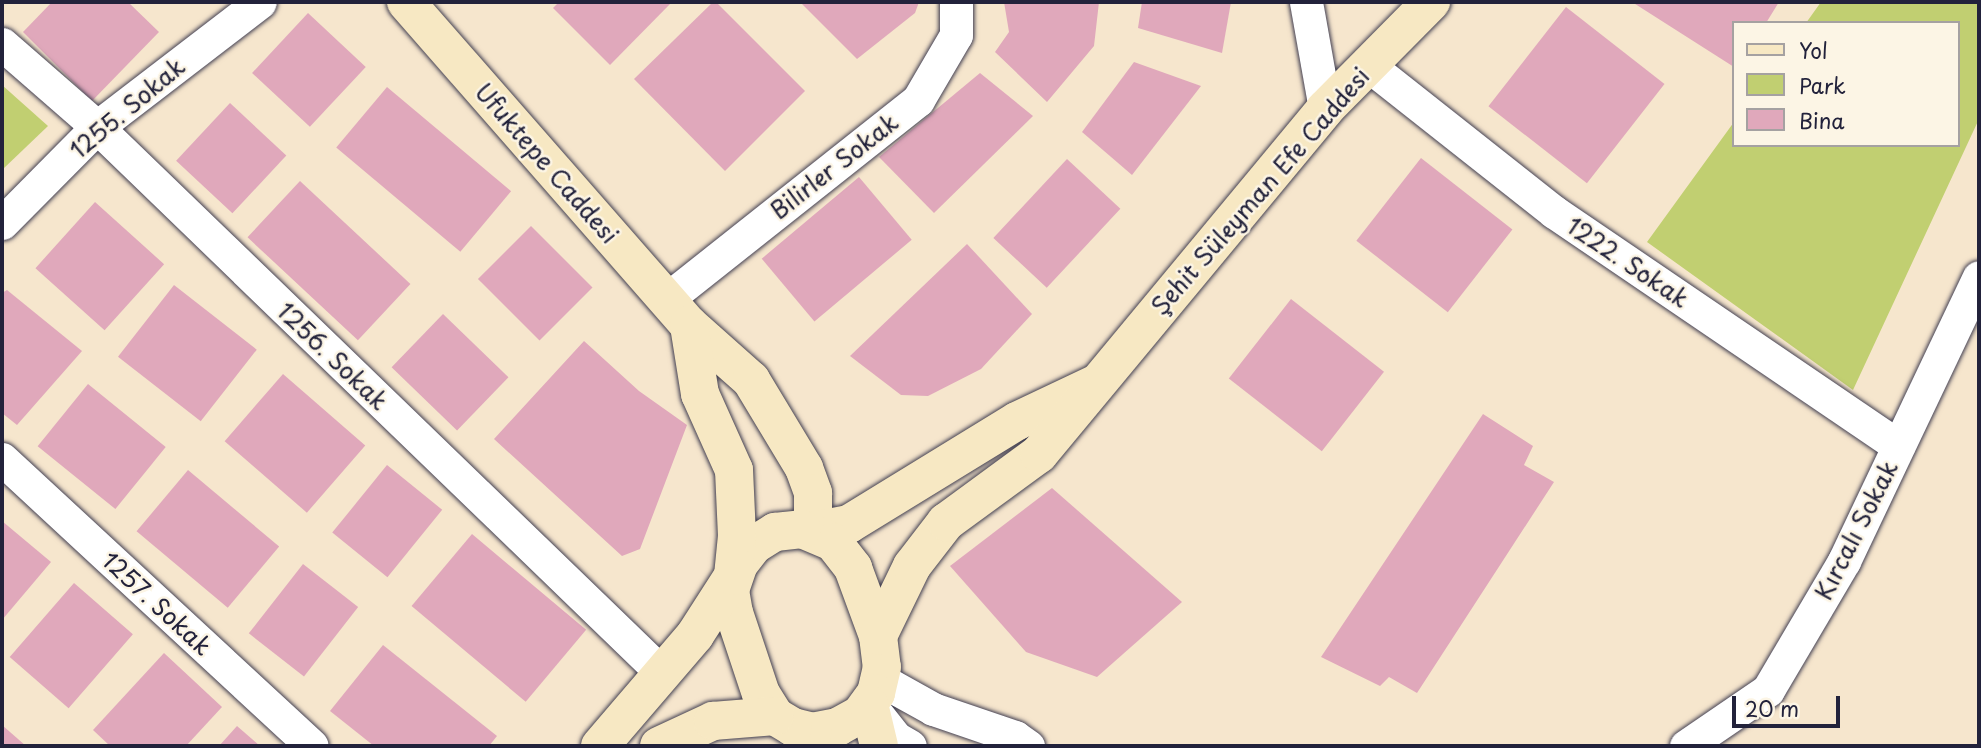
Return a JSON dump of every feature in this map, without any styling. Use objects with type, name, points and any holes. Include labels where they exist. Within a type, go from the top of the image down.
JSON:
[{"type":"street","name":"1255. Sokak","points":[[2,223],[97,127],[260,2]]},
{"type":"street","name":"Ufuktepe Caddesi","points":[[406,2],[678,312],[751,380],[804,468],[813,493],[813,531]]},
{"type":"street","name":"Bilirler Sokak","points":[[678,312],[918,100],[956,36],[956,2]]},
{"type":"street","points":[[1306,2],[1325,109]]},
{"type":"street","name":"Şehit Süleyman Efe Caddesi","points":[[878,636],[912,566],[946,522],[1039,454],[1325,109],[1431,2]]},
{"type":"street","name":"1256. Sokak","points":[[2,44],[97,127],[661,672]]},
{"type":"street","name":"1222. Sokak","points":[[1368,65],[1554,212],[1898,446]]},
{"type":"street","name":"Kırcalı Sokak","points":[[1686,746],[1768,690],[1844,561],[1979,277]]},
{"type":"street","points":[[678,312],[700,394],[734,470],[737,536],[730,590],[734,613],[761,694],[791,730]]},
{"type":"street","points":[[600,746],[695,635],[745,553],[775,532],[813,531],[849,524],[1017,421],[1095,384]]},
{"type":"street","name":"1257. Sokak","points":[[2,459],[312,746]]},
{"type":"street","points":[[813,531],[833,542],[853,568],[878,636],[875,692],[879,746]]},
{"type":"street","points":[[659,746],[713,721],[813,732],[838,727],[861,714],[875,692]]},
{"type":"street","points":[[875,692],[896,737],[909,746]]},
{"type":"street","points":[[875,692],[1015,737],[1028,746]]},
{"type":"green space","points":[[1821,2],[1979,2],[1979,119],[1853,390],[1647,242],[1732,125],[1732,147],[1960,147],[1960,21],[1807,21]]},
{"type":"green space","points":[[2,85],[48,126],[2,170]]},
{"type":"building","points":[[52,2],[128,2],[159,32],[92,101],[23,32]]},
{"type":"building","points":[[559,2],[672,2],[610,65],[553,8]]},
{"type":"building","points":[[713,2],[805,91],[725,171],[634,79]]},
{"type":"building","points":[[800,2],[919,2],[915,13],[857,59]]},
{"type":"building","points":[[1004,2],[1099,2],[1094,46],[1047,102],[995,52],[1009,32]]},
{"type":"building","points":[[1142,2],[1231,2],[1222,53],[1138,28]]},
{"type":"building","points":[[1632,2],[1779,2],[1767,21],[1732,21],[1732,66]]},
{"type":"building","points":[[1566,7],[1665,84],[1587,183],[1488,106]]},
{"type":"building","points":[[308,13],[366,67],[310,127],[252,73]]},
{"type":"building","points":[[1134,62],[1201,86],[1132,175],[1082,132]]},
{"type":"building","points":[[980,73],[1033,116],[934,213],[879,157]]},
{"type":"building","points":[[387,87],[511,191],[460,252],[336,148]]},
{"type":"building","points":[[230,103],[286,156],[232,213],[176,161]]},
{"type":"building","points":[[1421,158],[1512,229],[1448,312],[1356,241]]},
{"type":"building","points":[[1067,159],[1120,209],[1047,288],[993,238]]},
{"type":"building","points":[[859,177],[912,240],[814,321],[762,259]]},
{"type":"building","points":[[300,181],[410,284],[358,340],[247,237]]},
{"type":"building","points":[[95,202],[164,264],[105,330],[35,268]]},
{"type":"building","points":[[531,226],[593,288],[539,341],[478,279]]},
{"type":"building","points":[[967,244],[1032,314],[981,369],[928,396],[901,395],[850,356]]},
{"type":"building","points":[[174,285],[257,350],[201,421],[118,357]]},
{"type":"building","points":[[7,290],[82,351],[17,425],[2,413],[2,293]]},
{"type":"building","points":[[1291,299],[1384,372],[1322,451],[1229,379]]},
{"type":"building","points":[[443,314],[508,377],[457,430],[392,367]]},
{"type":"building","points":[[584,341],[639,391],[687,425],[640,549],[622,556],[494,439]]},
{"type":"building","points":[[283,374],[365,446],[307,513],[225,441]]},
{"type":"building","points":[[88,384],[166,447],[115,509],[38,446]]},
{"type":"building","points":[[1483,414],[1533,446],[1524,465],[1554,482],[1417,693],[1389,677],[1380,686],[1321,657]]},
{"type":"building","points":[[387,465],[442,510],[387,577],[332,533]]},
{"type":"building","points":[[188,470],[279,546],[228,608],[137,531]]},
{"type":"building","points":[[1052,488],[1182,602],[1097,677],[1026,652],[950,566]]},
{"type":"building","points":[[2,521],[51,562],[2,620]]},
{"type":"building","points":[[472,534],[586,630],[526,702],[412,606]]},
{"type":"building","points":[[303,564],[358,607],[304,676],[249,633]]},
{"type":"building","points":[[74,583],[133,634],[69,708],[10,657]]},
{"type":"building","points":[[383,645],[497,736],[489,746],[374,746],[330,711]]},
{"type":"building","points":[[164,653],[222,707],[186,746],[110,746],[93,730]]},
{"type":"building","points":[[2,725],[26,746],[2,746]]},
{"type":"building","points":[[237,726],[260,746],[219,746]]}]
